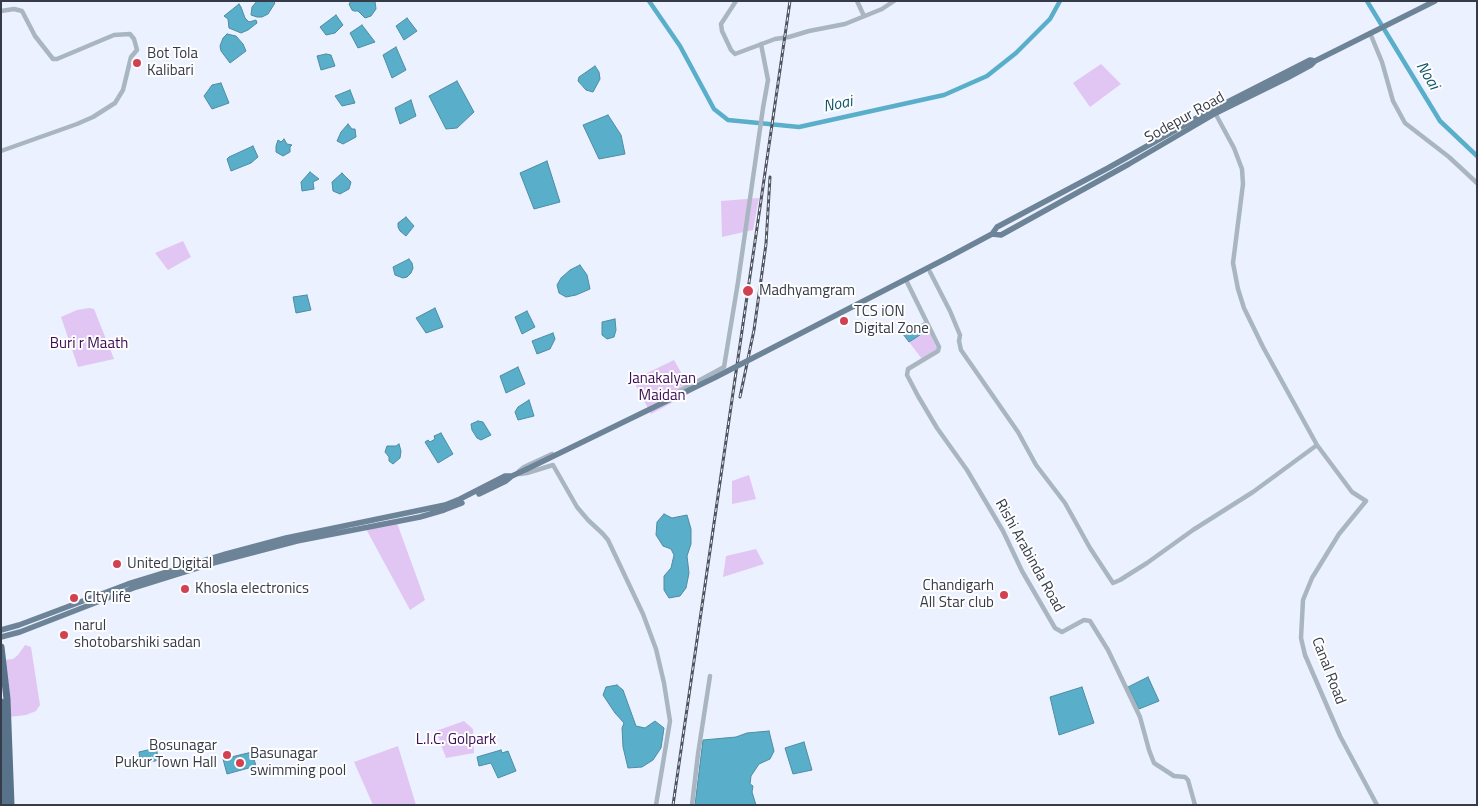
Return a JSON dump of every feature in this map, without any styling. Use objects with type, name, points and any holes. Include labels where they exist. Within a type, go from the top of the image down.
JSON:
[{"type":"highway","points":[[1,647],[7,707],[11,805]]},
{"type":"highway","points":[[1,702],[5,805]]},
{"type":"main road","name":"Sodepur Road","points":[[514,475],[714,378],[992,234],[1001,235],[1121,168],[1214,111],[1287,78],[1315,61],[1435,1]]},
{"type":"main road","points":[[1,630],[128,584],[226,554],[286,538],[445,505],[506,476],[514,475]]},
{"type":"main road","points":[[1,637],[28,629],[130,589],[213,563],[271,547],[439,512],[506,481],[514,475]]},
{"type":"street","points":[[736,1],[721,24],[722,31],[731,50],[735,54],[775,39],[845,24],[882,9],[894,1]]},
{"type":"street","points":[[857,1],[864,16]]},
{"type":"street","points":[[1,11],[14,9],[22,11],[35,36],[53,59],[114,35],[130,34],[134,39],[137,50],[131,57],[123,90],[115,103],[77,124],[1,151]]},
{"type":"street","points":[[1372,32],[1393,101],[1405,123],[1449,157],[1477,183]]},
{"type":"street","points":[[514,475],[524,467],[656,404],[724,367],[768,80],[761,44]]},
{"type":"street","points":[[930,272],[960,335],[961,350],[1018,432],[1036,465],[1065,504],[1090,548],[1113,582],[1120,580],[1253,492],[1317,445],[1263,347],[1244,308],[1238,289],[1233,252],[1242,191],[1242,169],[1234,148],[1214,111]]},
{"type":"street","name":"Rishi Arabinda Road","points":[[907,282],[939,348],[938,351],[908,369],[907,375],[918,396],[937,428],[967,470],[1003,531],[1022,572],[1055,628],[1062,632],[1084,620],[1090,621],[1108,650],[1140,717],[1154,763],[1174,776],[1185,777],[1188,780],[1195,805]]},
{"type":"street","name":"Canal Road","points":[[1317,445],[1357,496],[1366,502],[1339,534],[1308,587],[1302,608],[1301,638],[1305,655],[1340,736],[1377,805]]},
{"type":"street","points":[[514,475],[552,465],[577,507],[608,540],[644,614],[656,648],[670,720],[656,805]]},
{"type":"street","points":[[692,805],[710,676]]},
{"type":"green space","points":[[1101,64],[1121,84],[1090,107],[1073,83]]},
{"type":"green space","points":[[759,198],[753,230],[722,237],[721,201]]},
{"type":"green space","points":[[183,241],[191,257],[168,270],[155,253]]},
{"type":"green space","name":"Buri r Maath","points":[[94,309],[114,359],[78,367],[61,317],[77,310]]},
{"type":"green space","points":[[929,331],[937,349],[922,359],[909,342]]},
{"type":"green space","name":"Janakalyan Maidan","points":[[674,360],[692,392],[651,414],[633,380]]},
{"type":"green space","points":[[749,475],[756,499],[732,504],[732,481]]},
{"type":"green space","points":[[397,523],[425,600],[410,610],[365,527]]},
{"type":"green space","points":[[756,549],[764,564],[723,577],[726,556]]},
{"type":"green space","points":[[25,645],[31,647],[40,705],[36,711],[26,715],[9,717],[4,660],[13,659]]},
{"type":"green space","name":"L.I.C. Golpark","points":[[464,721],[473,729],[474,753],[446,758],[436,731]]},
{"type":"green space","points":[[398,746],[416,805],[373,805],[354,762]]},
{"type":"water","points":[[257,1],[273,1],[275,3],[268,14],[257,17],[251,15],[252,7]]},
{"type":"water","points":[[351,1],[375,1],[376,9],[371,16],[365,18],[358,11],[352,10],[349,4]]},
{"type":"water","points":[[239,4],[245,18],[249,22],[256,20],[257,23],[241,33],[229,28],[228,19],[224,16]]},
{"type":"water","points":[[336,15],[343,25],[335,33],[326,35],[320,27]]},
{"type":"water","points":[[407,18],[417,31],[404,40],[396,26]]},
{"type":"water","points":[[362,25],[375,42],[358,48],[350,33]]},
{"type":"water","points":[[227,34],[236,36],[246,51],[230,63],[221,51],[220,46]]},
{"type":"water","points":[[396,47],[406,70],[392,78],[383,55]]},
{"type":"water","points":[[331,55],[335,66],[321,70],[317,56]]},
{"type":"water","points":[[595,66],[599,72],[600,79],[593,92],[586,90],[578,81],[579,77]]},
{"type":"water","points":[[457,81],[474,112],[457,128],[446,129],[429,96]]},
{"type":"water","points":[[221,83],[229,103],[212,109],[204,96],[212,85]]},
{"type":"water","points":[[350,90],[355,103],[342,106],[335,96]]},
{"type":"water","points":[[411,100],[416,116],[400,124],[395,108]]},
{"type":"water","points":[[608,115],[621,135],[625,154],[599,159],[583,125]]},
{"type":"water","points":[[348,124],[352,129],[355,129],[356,137],[343,144],[337,141],[341,132]]},
{"type":"water","points":[[284,139],[287,144],[292,145],[290,152],[283,156],[276,152],[276,146],[278,140],[281,142]]},
{"type":"water","points":[[253,146],[258,157],[251,163],[231,171],[227,159]]},
{"type":"water","points":[[547,161],[560,202],[534,209],[520,173]]},
{"type":"water","points":[[310,172],[319,179],[313,182],[314,189],[302,191],[301,182]]},
{"type":"water","points":[[342,173],[351,182],[349,189],[340,194],[333,191],[332,182]]},
{"type":"water","points":[[406,217],[414,226],[406,236],[400,231],[398,223]]},
{"type":"water","points":[[409,259],[413,268],[411,273],[403,278],[395,275],[393,267]]},
{"type":"water","points":[[580,265],[587,275],[590,289],[566,297],[559,293],[557,285],[561,278],[570,270]]},
{"type":"water","points":[[307,295],[311,310],[296,313],[293,297]]},
{"type":"water","points":[[435,308],[443,327],[426,333],[416,318]]},
{"type":"water","points":[[527,311],[535,327],[522,334],[515,317]]},
{"type":"water","points":[[615,319],[616,330],[614,337],[607,339],[602,335],[602,322]]},
{"type":"water","points":[[924,323],[928,330],[909,342],[903,334]]},
{"type":"water","points":[[553,333],[555,339],[550,349],[537,354],[532,341]]},
{"type":"water","points":[[518,367],[525,384],[506,393],[500,376]]},
{"type":"water","points":[[529,400],[534,416],[518,420],[515,412],[518,407]]},
{"type":"water","points":[[478,421],[483,422],[491,435],[481,440],[477,438],[472,430],[471,424]]},
{"type":"water","points":[[441,433],[453,454],[438,463],[425,442],[428,440],[430,442],[435,439],[434,436]]},
{"type":"water","points":[[399,444],[400,458],[393,464],[389,461],[389,457],[385,452],[387,446]]},
{"type":"water","points":[[664,514],[672,518],[687,515],[691,529],[691,544],[687,556],[689,573],[686,588],[680,596],[669,598],[664,590],[664,576],[671,568],[674,555],[671,549],[663,546],[656,535],[657,522]]},
{"type":"water","points":[[1148,677],[1159,701],[1139,709],[1128,687]]},
{"type":"water","points":[[617,685],[623,690],[636,726],[645,728],[655,721],[664,728],[661,748],[653,760],[642,767],[628,768],[623,747],[622,728],[624,723],[603,695],[606,687]]},
{"type":"water","points":[[1082,687],[1094,723],[1059,735],[1050,697]]},
{"type":"water","points":[[769,731],[774,751],[770,759],[759,764],[751,776],[750,784],[753,786],[752,792],[756,805],[695,805],[703,740]]},
{"type":"water","points":[[804,742],[812,770],[793,774],[785,748]]},
{"type":"water","points":[[156,748],[159,760],[146,763],[140,760],[139,752]]},
{"type":"water","points":[[501,750],[502,753],[508,751],[516,771],[498,778],[491,763],[479,766],[477,757]]},
{"type":"water","name":"Basunagar swimming pool","points":[[252,752],[256,766],[227,774],[223,759]]},
{"type":"waterway","name":"Noai","points":[[649,1],[680,46],[714,109],[728,120],[799,127],[944,95],[987,76],[1016,53],[1050,19],[1060,1]]},
{"type":"waterway","name":"Noai","points":[[1367,1],[1440,121],[1477,156]]},
{"type":"railway","points":[[673,805],[790,1]]},
{"type":"railway","points":[[740,397],[754,330],[766,244],[770,177]]},
{"type":"place","name":"Bot Tola Kalibari","points":[[137,63]]},
{"type":"place","name":"Madhyamgram","points":[[748,291]]},
{"type":"place","name":"TCS iON Digital Zone","points":[[844,321]]},
{"type":"place","name":"United Digital","points":[[117,564]]},
{"type":"place","name":"Khosla electronics","points":[[185,589]]},
{"type":"place","name":"Chandigarh All Star club","points":[[1004,595]]},
{"type":"place","name":"CIty life","points":[[74,598]]},
{"type":"place","name":"narul shotobarshiki sadan","points":[[64,635]]},
{"type":"place","name":"Bosunagar Pukur Town Hall","points":[[227,755]]},
{"type":"place","name":"Basunagar swimming pool","points":[[240,763]]}]
